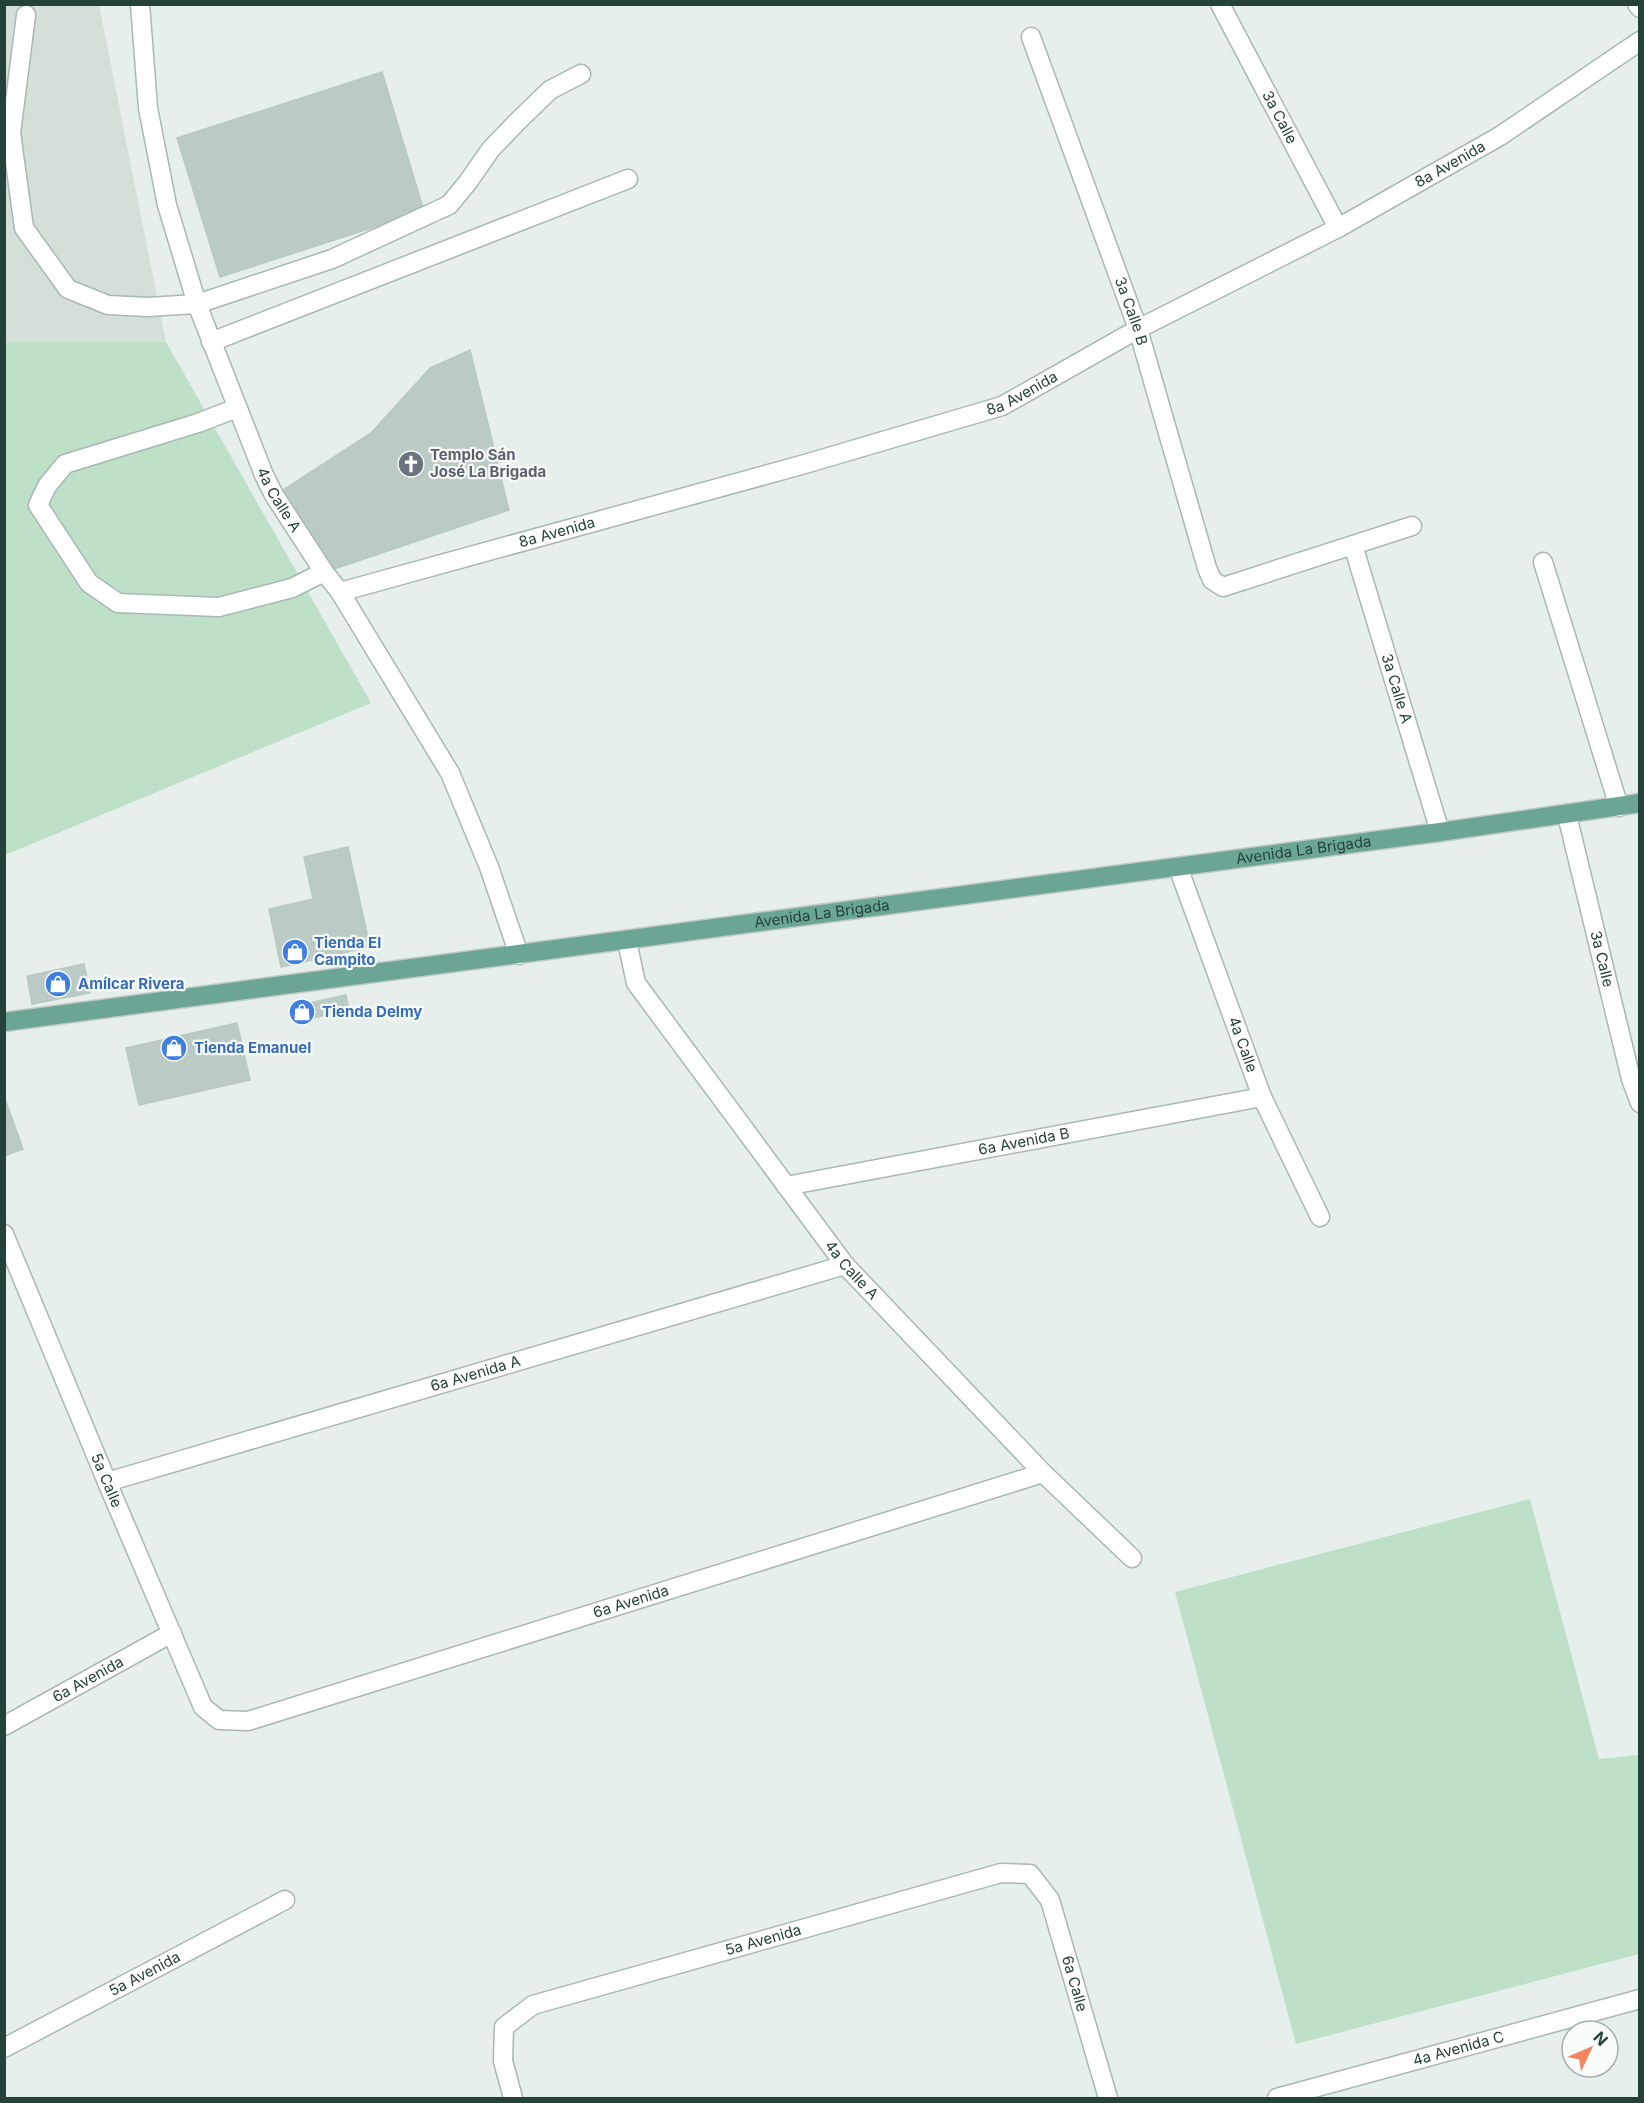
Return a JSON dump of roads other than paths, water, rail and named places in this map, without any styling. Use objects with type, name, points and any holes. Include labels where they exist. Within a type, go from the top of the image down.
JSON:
[{"type":"main road","name":"Avenida La Brigada","points":[[4,1022],[627,941],[1567,815],[1640,803]]},
{"type":"street","name":"4a Calle A","points":[[140,4],[148,108],[167,205],[197,304],[237,408],[274,495],[324,572],[340,591],[450,773],[489,867],[519,955]]},
{"type":"street","name":"3a Calle","points":[[1222,6],[1338,228]]},
{"type":"street","points":[[26,15],[11,133],[24,228],[68,289],[108,305],[148,307],[197,304],[332,259],[449,205],[491,149],[519,120],[550,90],[581,74]]},
{"type":"street","name":"3a Calle B","points":[[1031,37],[1138,329],[1212,580],[1223,587],[1353,545]]},
{"type":"street","name":"8a Avenida","points":[[340,591],[805,464],[1002,406],[1138,329],[1338,228],[1500,136],[1640,41]]},
{"type":"street","points":[[211,342],[628,179]]},
{"type":"street","points":[[237,408],[198,423],[65,464],[47,486],[38,505],[89,583],[118,603],[219,607],[292,588],[324,572]]},
{"type":"street","points":[[1353,545],[1412,526]]},
{"type":"street","name":"3a Calle A","points":[[1353,545],[1440,832]]},
{"type":"street","points":[[1543,562],[1619,807]]},
{"type":"street","name":"3a Calle","points":[[1567,815],[1631,1079],[1640,1103]]},
{"type":"street","name":"4a Calle","points":[[1178,867],[1262,1097],[1320,1217]]},
{"type":"street","name":"4a Calle A","points":[[627,941],[636,983],[845,1265],[1043,1473],[1132,1558]]},
{"type":"street","name":"6a Avenida B","points":[[786,1186],[1262,1097]]},
{"type":"street","name":"5a Calle","points":[[4,1234],[106,1482],[204,1707],[219,1720]]},
{"type":"street","name":"6a Avenida A","points":[[106,1482],[845,1265]]},
{"type":"street","name":"6a Avenida","points":[[219,1720],[248,1720],[1043,1473]]},
{"type":"street","name":"6a Avenida","points":[[4,1726],[172,1633]]},
{"type":"street","name":"5a Avenida","points":[[513,2098],[503,2061],[504,2027],[533,2005],[1001,1873],[1030,1874]]},
{"type":"street","name":"6a Calle","points":[[1030,1874],[1050,1900],[1108,2098]]},
{"type":"street","name":"5a Avenida","points":[[4,2048],[285,1900]]},
{"type":"street","name":"4a Avenida C","points":[[1277,2098],[1309,2094],[1640,1999]]},
{"type":"place","name":"Templo Sán José La Brigada","points":[[411,464]]},
{"type":"place","name":"Tienda El Campito","points":[[295,952]]},
{"type":"place","name":"Amílcar Rivera","points":[[58,984]]},
{"type":"place","name":"Tienda Delmy","points":[[302,1012]]},
{"type":"place","name":"Tienda Emanuel","points":[[174,1048]]}]
